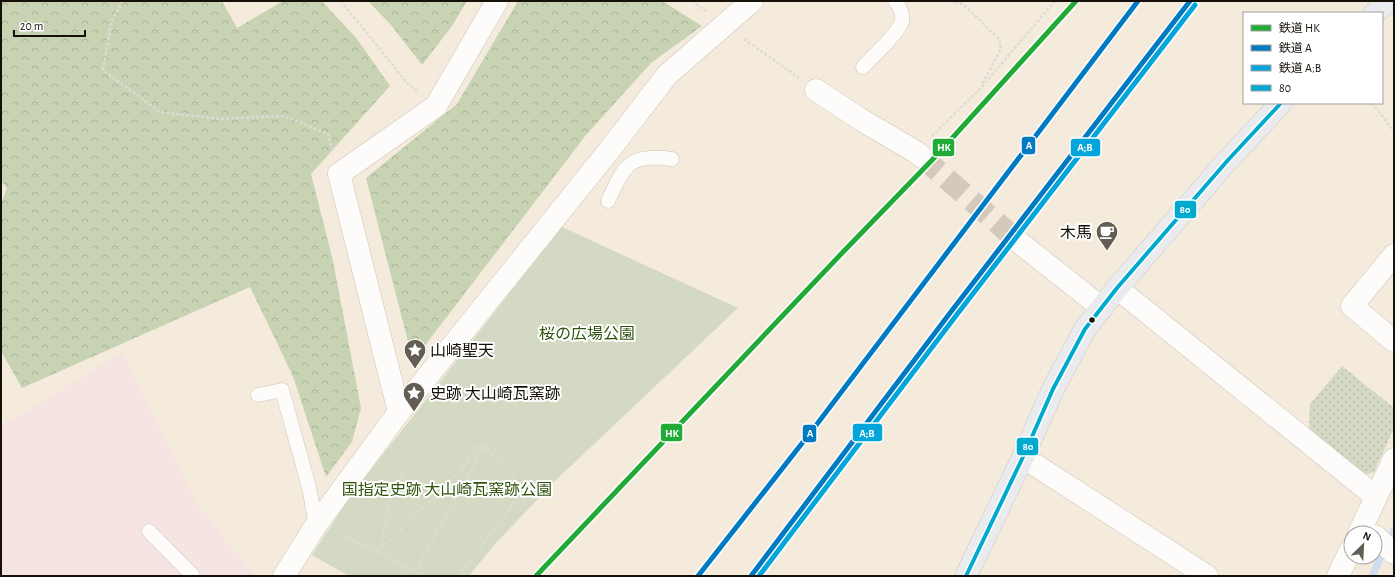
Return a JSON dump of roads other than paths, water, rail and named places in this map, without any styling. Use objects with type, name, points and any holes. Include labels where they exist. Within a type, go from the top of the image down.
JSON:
[{"type":"main road","points":[[1376,12],[1388,1]]},
{"type":"main road","points":[[966,576],[1023,456],[1053,388],[1085,329],[1117,288],[1228,160],[1280,104]]},
{"type":"street","points":[[399,412],[339,174],[436,106],[497,1]]},
{"type":"street","points":[[284,576],[316,526],[399,412],[667,75],[752,1]]},
{"type":"street","points":[[816,90],[919,155]]},
{"type":"street","points":[[1020,243],[1102,308]]},
{"type":"street","points":[[1394,255],[1352,306],[1394,341]]},
{"type":"street","points":[[1117,288],[1376,497]]},
{"type":"street","points":[[1023,456],[1207,576]]},
{"type":"street","points":[[1376,525],[1376,497],[1394,459]]},
{"type":"street","points":[[1338,576],[1343,565]]},
{"type":"lane","points":[[863,67],[896,32],[902,21],[901,8],[895,1]]},
{"type":"lane","points":[[610,148],[630,164]]},
{"type":"lane","points":[[608,201],[620,177],[630,164],[644,159],[660,157],[672,159]]},
{"type":"lane","points":[[258,396],[282,390],[309,487],[316,526]]},
{"type":"lane","points":[[149,531],[193,576]]},
{"type":"waterway","points":[[1372,576],[1394,530]]},
{"type":"tunnel","points":[[922,157],[1020,243]]},
{"type":"rail line","name":"HK","points":[[536,576],[936,156],[1076,1]]},
{"type":"rail line","name":"A","points":[[698,576],[814,428],[1138,1]]},
{"type":"rail line","name":"A","points":[[751,576],[950,313],[1190,1]]},
{"type":"rail line","name":"A;B","points":[[759,576],[955,317],[1195,5]]},
{"type":"place","name":"木馬","points":[[1107,252]]},
{"type":"place","name":"山崎聖天","points":[[415,370]]},
{"type":"place","name":"史跡 大山崎瓦窯跡","points":[[414,412]]},
{"type":"park label","name":"桜の広場公園","points":[[587,333]]},
{"type":"park label","name":"国指定史跡 大山崎瓦窯跡公園","points":[[447,489]]}]
